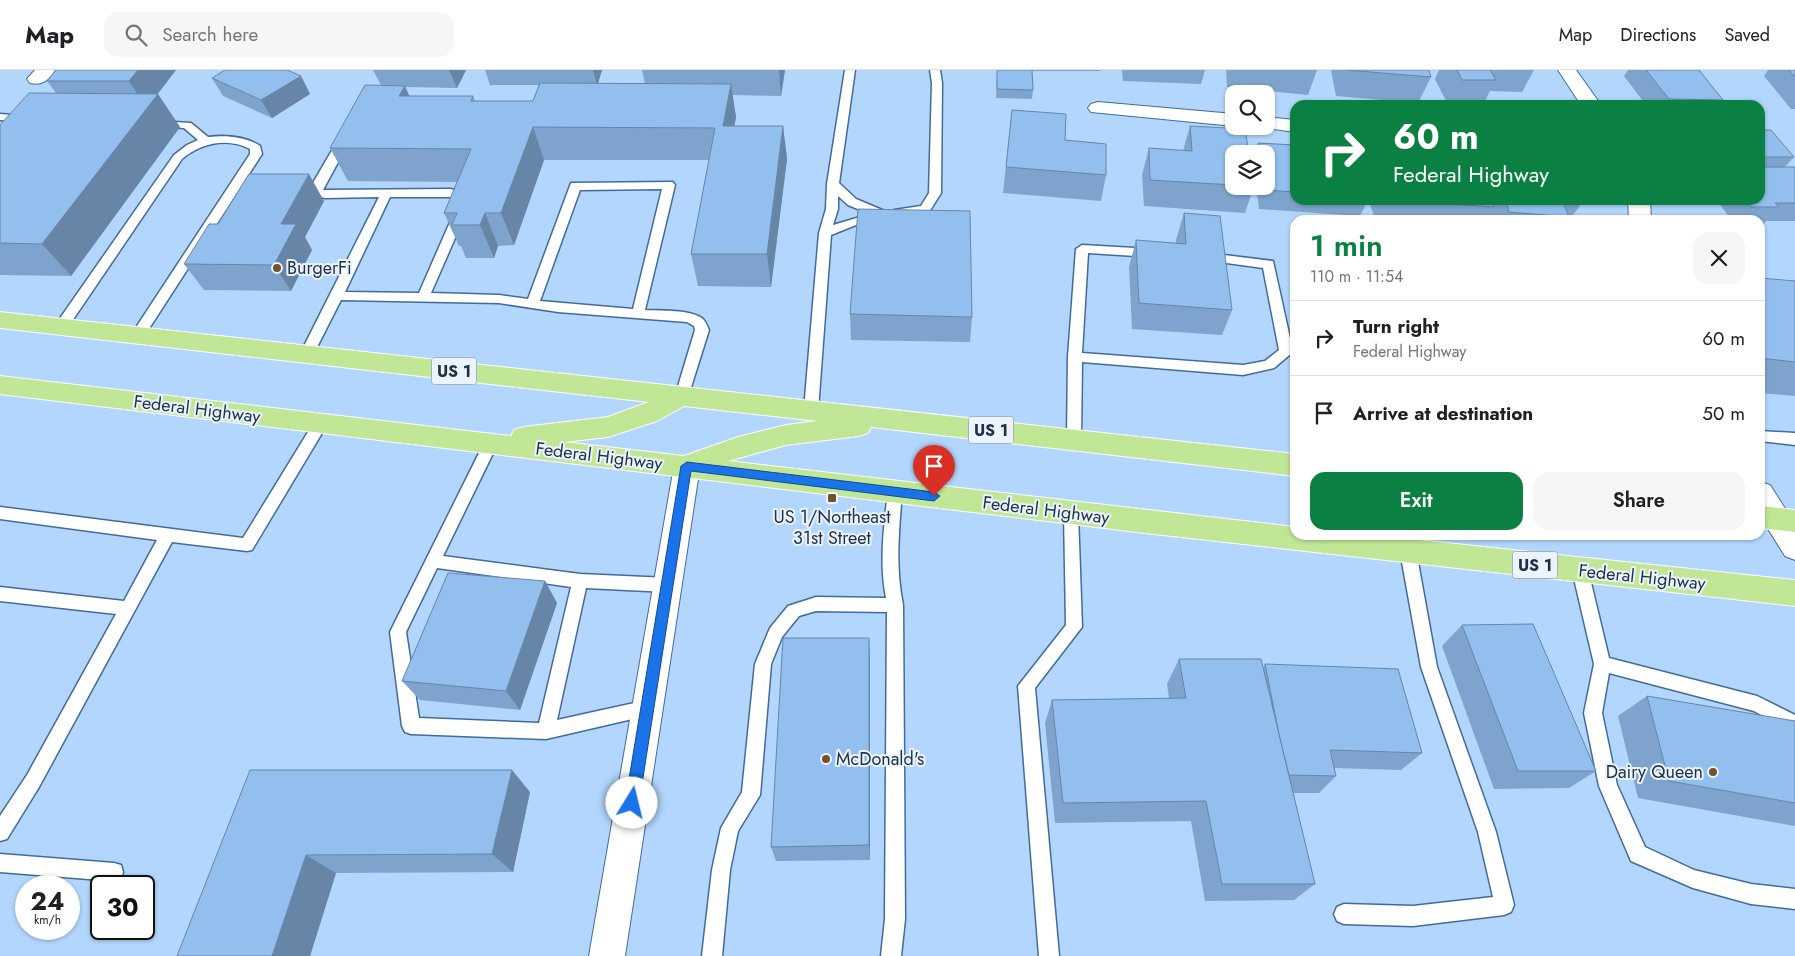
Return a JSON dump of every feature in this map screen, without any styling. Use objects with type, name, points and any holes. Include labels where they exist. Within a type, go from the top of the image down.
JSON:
[{"type":"main road","name":"US 1","points":[[0,320],[1290,464]]},
{"type":"main road","name":"Federal Highway","points":[[0,385],[1290,538]]},
{"type":"main road","points":[[484,443],[608,427],[648,414],[682,396]]},
{"type":"main road","points":[[687,466],[738,447],[786,435],[908,421]]},
{"type":"main road","name":"Federal Highway","points":[[1311,540],[1795,593]]},
{"type":"street","points":[[1567,70],[1588,100]]},
{"type":"street","points":[[1098,108],[1225,119]]},
{"type":"street","points":[[1275,124],[1290,125]]},
{"type":"street","points":[[607,956],[687,466]]},
{"type":"street","points":[[1765,501],[1795,548]]},
{"type":"lane","points":[[811,410],[825,233],[832,209],[833,184],[850,70]]},
{"type":"lane","points":[[825,233],[852,222],[925,209],[935,193],[936,70]]},
{"type":"lane","points":[[0,118],[39,119]]},
{"type":"lane","points":[[148,124],[188,125],[206,141]]},
{"type":"lane","points":[[349,132],[316,188],[318,192],[326,194],[450,192],[460,195],[463,201],[460,213],[423,298]]},
{"type":"lane","points":[[61,327],[184,151],[206,141],[240,141],[251,144],[256,148],[256,154],[138,335]]},
{"type":"lane","points":[[833,184],[852,202],[883,215]]},
{"type":"lane","points":[[532,304],[575,186],[669,185],[638,314]]},
{"type":"lane","points":[[307,354],[386,194]]},
{"type":"lane","points":[[1074,440],[1075,357],[1082,249],[1164,254]]},
{"type":"lane","points":[[1075,357],[1243,370],[1269,365],[1286,352],[1270,264],[1216,258]]},
{"type":"lane","points":[[336,296],[499,299],[558,308],[690,318],[699,323],[702,330],[682,396]]},
{"type":"lane","points":[[0,514],[247,545],[321,423]]},
{"type":"lane","points":[[1765,436],[1795,439]]},
{"type":"lane","points":[[484,443],[432,561],[398,632],[410,726],[546,731],[648,708]]},
{"type":"lane","points":[[891,956],[895,919],[896,605],[890,578],[890,543],[895,491]]},
{"type":"lane","points":[[1048,956],[1026,686],[1074,627],[1072,513]]},
{"type":"lane","points":[[0,832],[33,781],[168,535]]},
{"type":"lane","points":[[1344,914],[1412,916],[1504,905],[1487,832],[1429,667],[1408,551]]},
{"type":"lane","points":[[432,561],[580,581],[668,585]]},
{"type":"lane","points":[[1580,570],[1602,664],[1593,713],[1608,786],[1638,854],[1693,879],[1752,894],[1795,899]]},
{"type":"lane","points":[[546,731],[580,581]]},
{"type":"lane","points":[[0,594],[128,608]]},
{"type":"lane","points":[[712,956],[721,870],[730,828],[751,795],[763,664],[776,633],[794,611],[816,604],[896,605]]},
{"type":"lane","points":[[1602,664],[1757,704],[1786,718],[1795,726]]},
{"type":"lane","points":[[0,864],[114,872]]},
{"type":"building","points":[[56,70],[138,70],[129,81],[47,81]]},
{"type":"building","points":[[225,70],[287,70],[301,76],[261,100],[212,78]]},
{"type":"building","points":[[997,70],[1032,70],[1033,90],[997,89]]},
{"type":"building","points":[[1346,70],[1429,70],[1431,77]]},
{"type":"building","points":[[1457,70],[1490,70],[1496,80],[1462,80]]},
{"type":"building","points":[[1646,70],[1699,70],[1723,100],[1669,99]]},
{"type":"building","points":[[1789,70],[1795,70],[1795,77]]},
{"type":"building","points":[[540,83],[731,84],[723,126],[783,126],[767,254],[691,254],[715,128],[533,127],[501,213],[485,213],[480,225],[452,225],[457,213],[444,213],[471,149],[330,148],[365,85],[405,86],[399,96],[473,96],[471,101],[533,101]]},
{"type":"building","points":[[29,93],[158,94],[42,244],[0,243],[0,125]]},
{"type":"building","points":[[1012,110],[1066,114],[1065,140],[1106,144],[1106,175],[1006,167]]},
{"type":"building","points":[[1190,126],[1225,128],[1225,135],[1246,135],[1248,145],[1225,145],[1225,184],[1150,180],[1149,148],[1192,151]]},
{"type":"building","points":[[1765,130],[1771,130],[1794,157],[1765,157]]},
{"type":"building","points":[[1258,143],[1290,145],[1290,192],[1275,191],[1275,145],[1258,145]]},
{"type":"building","points":[[1765,167],[1795,167],[1795,203],[1775,203],[1779,207],[1751,207],[1750,205],[1765,205]]},
{"type":"building","points":[[249,174],[309,174],[281,224],[296,224],[274,265],[184,264],[209,224],[218,224]]},
{"type":"building","points":[[1464,205],[1493,205],[1494,207]]},
{"type":"building","points":[[1507,205],[1564,205],[1568,215],[1545,215],[1509,212]]},
{"type":"building","points":[[858,209],[970,211],[972,317],[850,314]]},
{"type":"building","points":[[1184,213],[1220,216],[1232,310],[1139,303],[1136,240],[1186,244]]},
{"type":"building","points":[[1765,278],[1795,281],[1795,362],[1765,359]]},
{"type":"building","points":[[448,573],[545,581],[506,691],[402,681]]},
{"type":"building","points":[[1533,624],[1596,771],[1518,771],[1462,625]]},
{"type":"building","name":"McDonald's","points":[[783,638],[869,638],[869,845],[771,847]]},
{"type":"building","points":[[1179,659],[1261,659],[1315,884],[1222,884],[1206,801],[1063,803],[1052,700],[1186,698]]},
{"type":"building","points":[[1265,664],[1398,669],[1422,753],[1330,750],[1336,776],[1289,775]]},
{"type":"building","points":[[1647,696],[1795,721],[1795,803],[1669,781]]},
{"type":"building","points":[[250,770],[512,770],[492,854],[306,855],[272,956],[177,956]]},
{"type":"place","name":"BurgerFi","points":[[277,268]]},
{"type":"place","name":"US 1/Northeast 31st Street","points":[[832,498]]},
{"type":"place","name":"McDonald's","points":[[826,759]]},
{"type":"place","name":"Dairy Queen","points":[[1713,772]]},
{"type":"route","points":[[632,803],[687,466],[934,496]]}]
